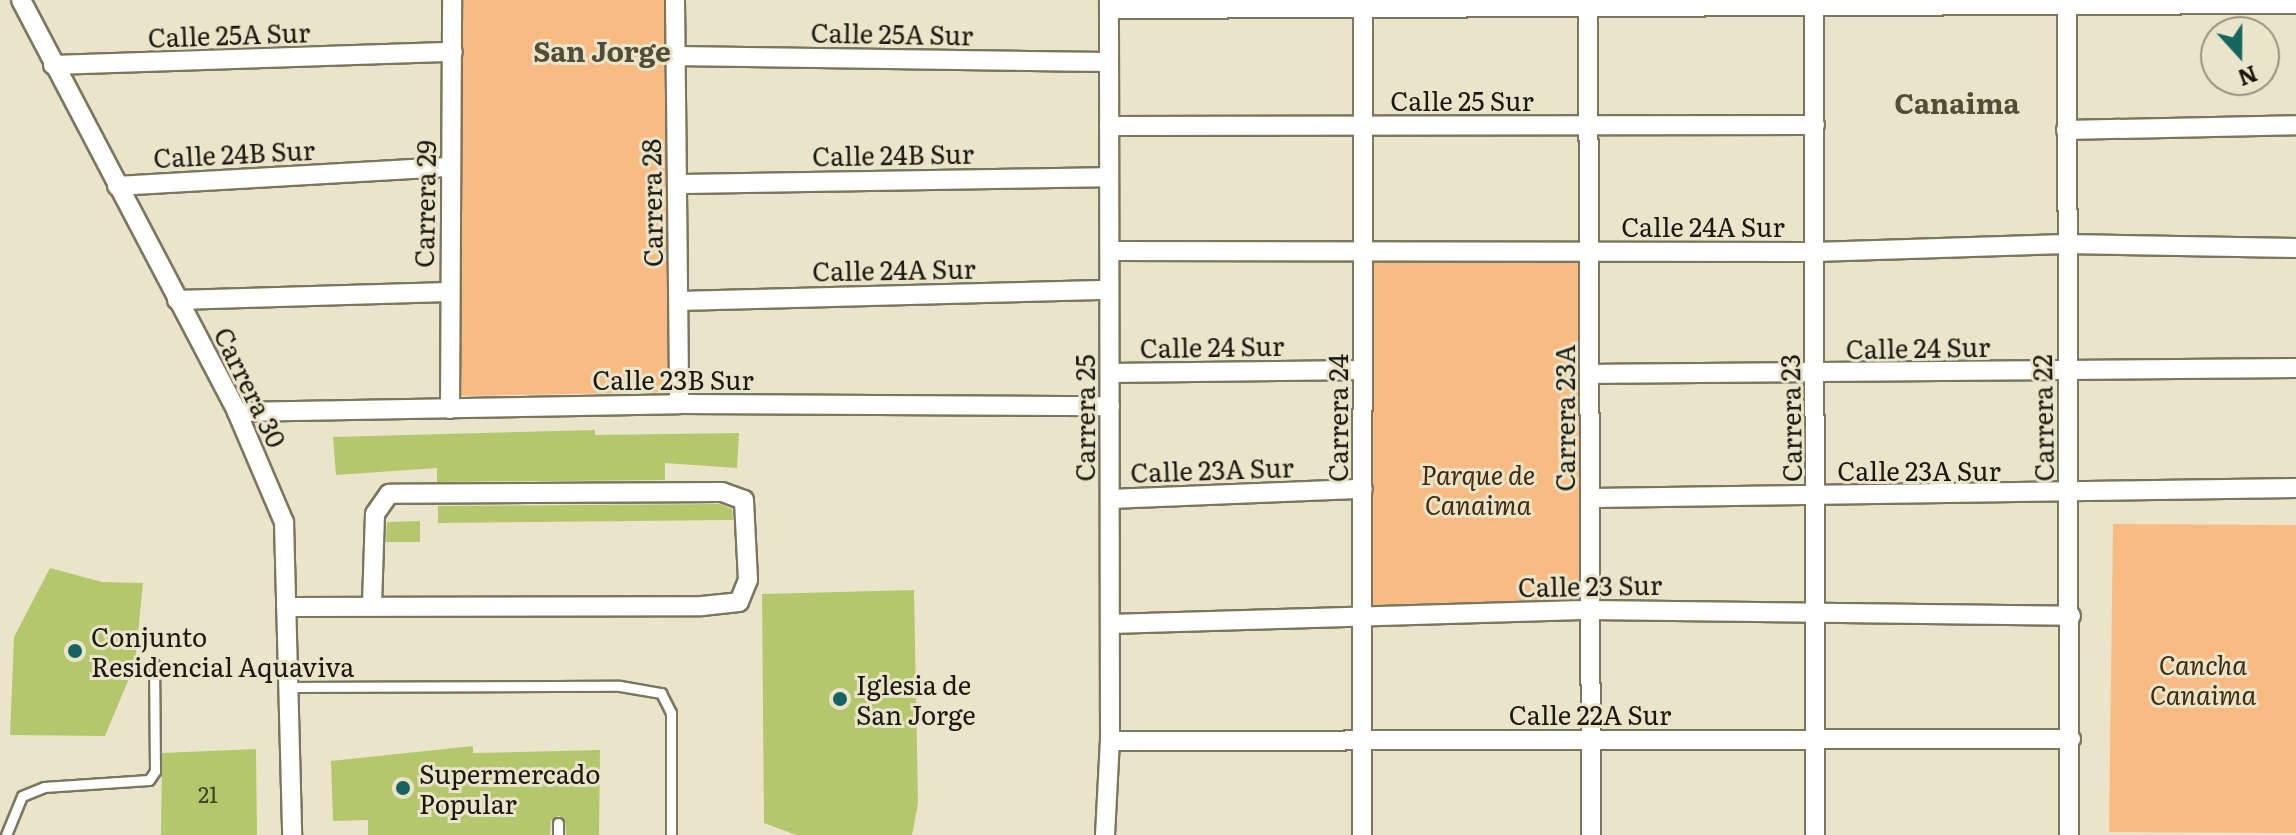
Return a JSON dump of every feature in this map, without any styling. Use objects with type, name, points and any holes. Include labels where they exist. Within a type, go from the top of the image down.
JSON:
[{"type":"street","name":"Carrera 30","points":[[21,0],[237,412],[284,522],[292,835]]},
{"type":"street","name":"Carrera 29","points":[[450,409],[448,292],[452,0]]},
{"type":"street","name":"Carrera 28","points":[[675,0],[679,404]]},
{"type":"street","name":"Carrera 22","points":[[2067,2],[2066,244],[2071,616],[2069,835]]},
{"type":"street","name":"Carrera 24","points":[[1362,835],[1363,4]]},
{"type":"street","name":"Carrera 23A","points":[[1588,4],[1591,835]]},
{"type":"street","name":"Carrera 23","points":[[1813,4],[1817,497],[1815,835]]},
{"type":"street","points":[[1109,5],[2296,4]]},
{"type":"street","name":"Carrera 25","points":[[1105,835],[1110,741],[1109,5]]},
{"type":"street","name":"Calle 25A Sur","points":[[53,65],[453,52]]},
{"type":"street","name":"Calle 25A Sur","points":[[675,56],[1109,62]]},
{"type":"street","name":"Calle 25 Sur","points":[[1109,126],[1815,125]]},
{"type":"street","points":[[2066,130],[2296,125]]},
{"type":"street","name":"Calle 24B Sur","points":[[117,186],[450,167]]},
{"type":"street","name":"Calle 24B Sur","points":[[677,184],[1109,177]]},
{"type":"street","name":"Calle 24A Sur","points":[[1110,251],[1814,252],[2066,244],[2296,248]]},
{"type":"street","name":"Calle 24A Sur","points":[[679,301],[1109,290]]},
{"type":"street","points":[[177,300],[448,292]]},
{"type":"street","name":"Calle 24 Sur","points":[[1590,374],[1816,375],[2296,368]]},
{"type":"street","name":"Calle 24 Sur","points":[[1110,373],[1363,370]]},
{"type":"street","name":"Calle 23B Sur","points":[[237,412],[679,404],[1110,406]]},
{"type":"street","name":"Calle 23A Sur","points":[[1590,498],[2070,494],[2296,488]]},
{"type":"street","name":"Calle 23A Sur","points":[[1110,499],[1363,489]]},
{"type":"street","points":[[286,607],[739,602],[748,580],[744,500],[722,492],[389,494],[375,514],[372,606]]},
{"type":"street","name":"Calle 23 Sur","points":[[1110,624],[1591,610],[1815,609],[2071,616]]},
{"type":"street","name":"Calle 22A Sur","points":[[1110,741],[2071,739]]},
{"type":"lane","points":[[6,835],[22,796],[33,791],[149,780],[155,771],[154,664]]},
{"type":"lane","points":[[288,687],[620,686],[661,693],[671,713],[671,835]]},
{"type":"lane","points":[[558,823],[558,835]]},
{"type":"green space","points":[[456,0],[669,0],[673,392],[454,396]]},
{"type":"green space","name":"Parque de Canaima","points":[[1369,259],[1585,259],[1587,602],[1369,607]]},
{"type":"green space","name":"Cancha Canaima","points":[[2113,524],[2296,525],[2296,833],[2109,832]]},
{"type":"building","points":[[595,430],[595,435],[739,433],[737,468],[665,463],[665,480],[437,482],[437,468],[336,475],[333,437]]},
{"type":"building","points":[[720,504],[732,509],[733,520],[438,523],[438,506]]},
{"type":"building","points":[[420,521],[420,542],[386,542],[387,522]]},
{"type":"building","name":"Conjunto Residencial Aquaviva","points":[[50,568],[102,582],[143,583],[135,664],[105,736],[10,735],[14,637]]},
{"type":"building","name":"Iglesia de San Jorge","points":[[914,590],[918,803],[912,835],[796,835],[764,823],[762,594]]},
{"type":"building","points":[[473,746],[473,753],[600,750],[599,835],[566,835],[565,820],[559,816],[551,820],[550,835],[368,835],[368,820],[333,821],[331,761]]},
{"type":"building","name":"Conjunto Residencial Aquaviva","points":[[256,749],[257,835],[161,835],[162,753]]},
{"type":"place","name":"Conjunto Residencial Aquaviva","points":[[75,651]]},
{"type":"place","name":"Iglesia de San Jorge","points":[[840,699]]},
{"type":"place","name":"Supermercado Popular","points":[[403,788]]},
{"type":"district","name":"San Jorge","points":[[602,50]]},
{"type":"district","name":"Canaima","points":[[1957,102]]}]
